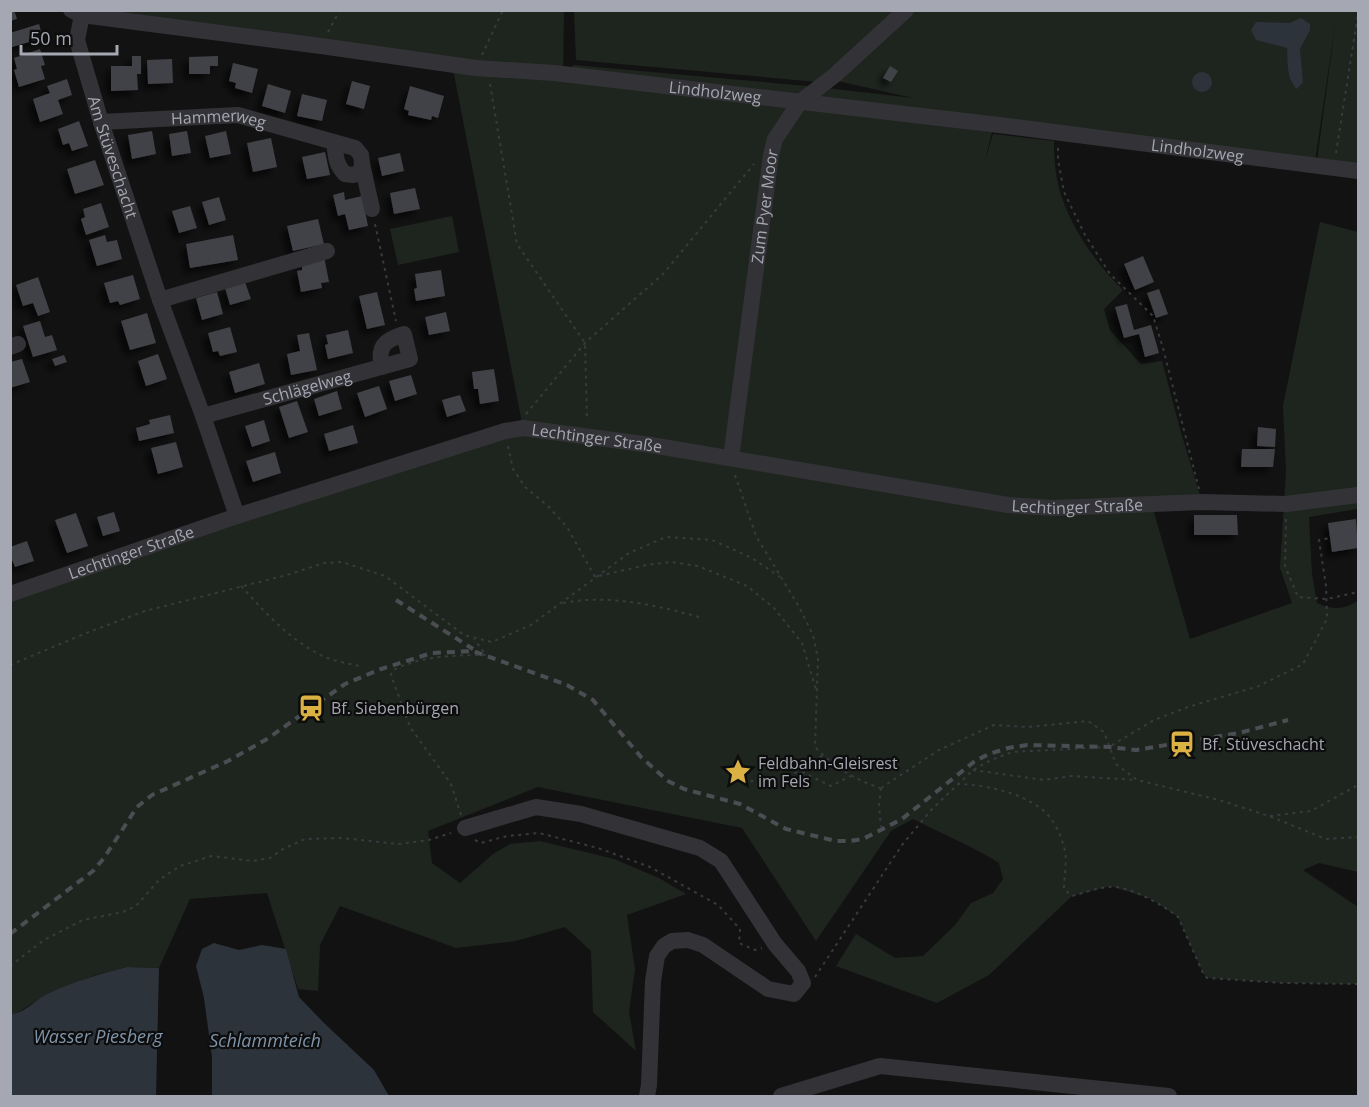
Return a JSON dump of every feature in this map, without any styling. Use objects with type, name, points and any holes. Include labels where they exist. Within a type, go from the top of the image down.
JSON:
[{"type":"street","name":"Zum Pyer Moor","points":[[731,458],[775,139],[800,102],[835,75],[906,10]]},
{"type":"street","name":"Lindholzweg","points":[[77,13],[481,69],[554,73],[1359,171]]},
{"type":"street","name":"Am Stüveschacht","points":[[77,13],[77,40],[101,122],[160,300],[237,516]]},
{"type":"street","name":"Hammerweg","points":[[101,122],[238,115],[355,148],[361,155],[362,165]]},
{"type":"street","points":[[334,142],[335,159],[345,174],[360,173],[362,165]]},
{"type":"street","points":[[362,165],[372,209]]},
{"type":"street","points":[[160,300],[327,251]]},
{"type":"street","name":"Schlägelweg","points":[[203,416],[410,359],[404,334],[399,335]]},
{"type":"street","points":[[382,367],[379,356],[384,344],[399,335]]},
{"type":"street","name":"Lechtinger Straße","points":[[10,594],[237,516],[505,431],[523,428],[731,458],[1008,505],[1054,508],[1202,502],[1286,504],[1359,495]]},
{"type":"street","points":[[465,828],[536,807],[581,814],[700,848],[721,861],[775,944],[798,970],[803,983],[794,994],[768,989],[703,945],[688,940],[672,941],[664,946],[657,956],[653,981],[645,1093]]},
{"type":"street","points":[[781,1096],[880,1066],[1169,1096]]},
{"type":"path","points":[[321,46],[340,10]]},
{"type":"path","points":[[503,10],[481,69],[517,244],[585,343],[587,436]]},
{"type":"path","points":[[1333,167],[1359,14]]},
{"type":"path","points":[[1058,133],[1058,160],[1064,192],[1085,235],[1110,274],[1153,316],[1164,348],[1202,502]]},
{"type":"path","points":[[522,419],[585,343],[663,274],[760,157]]},
{"type":"path","points":[[372,209],[399,335]]},
{"type":"path","points":[[505,431],[513,469],[525,487],[567,526],[595,577]]},
{"type":"path","points":[[731,458],[756,536],[813,634],[818,659],[815,747],[851,776],[881,788]]},
{"type":"path","points":[[1286,504],[1285,566],[1298,597],[1327,599],[1359,592]]},
{"type":"path","points":[[10,665],[145,611],[324,563],[342,562],[385,576],[465,635],[492,642],[531,625],[628,553],[666,537],[712,540],[752,558],[780,577]]},
{"type":"path","points":[[803,983],[813,981],[902,845],[932,809],[973,770],[991,759],[1012,752],[1109,747],[1154,720],[1188,707],[1259,686],[1303,664],[1327,620],[1326,586],[1319,540],[1330,538]]},
{"type":"path","points":[[595,577],[646,565],[671,562],[698,566],[747,586],[774,608],[802,643],[817,693]]},
{"type":"path","points":[[241,586],[273,621],[315,652],[360,666]]},
{"type":"path","points":[[561,603],[602,600],[652,605],[699,617]]},
{"type":"path","points":[[474,639],[486,655],[458,656],[418,662],[393,670],[391,675],[410,727],[451,784],[469,836],[481,843],[507,836],[539,833],[598,848],[650,867],[717,905],[740,928],[739,943],[755,950],[775,944]]},
{"type":"path","points":[[881,788],[939,750],[994,725],[1028,727],[1088,721],[1104,732],[1116,764],[1137,780]]},
{"type":"path","points":[[743,782],[779,778],[801,771],[823,755]]},
{"type":"path","points":[[973,770],[1044,780],[1072,776],[1137,780],[1172,787],[1269,816],[1326,839],[1359,837]]},
{"type":"path","points":[[801,771],[831,786],[851,776]]},
{"type":"path","points":[[957,784],[974,785],[1018,796],[1045,812],[1055,826],[1065,849],[1064,889],[1072,896],[1111,886],[1151,899],[1171,911],[1178,917],[1207,978],[1359,984]]},
{"type":"path","points":[[1269,816],[1311,811],[1359,785]]},
{"type":"path","points":[[881,788],[879,806],[881,827]]},
{"type":"path","points":[[10,966],[44,940],[83,920],[123,912],[136,906],[159,880],[180,866],[212,856],[253,861],[270,858],[305,839],[341,838],[399,844],[429,840],[465,828]]},
{"type":"shaded area","points":[[71,11],[564,11],[563,78],[992,132],[984,164],[993,134],[1054,141],[1058,182],[1069,216],[1093,256],[1123,290],[1104,309],[1110,330],[1141,364],[1162,361],[1202,502],[1152,505],[1190,639],[1292,603],[1280,568],[1286,471],[1283,406],[1320,222],[1358,232],[1358,509],[1309,517],[1312,574],[1317,603],[1338,608],[1358,601],[1358,872],[1319,863],[1303,870],[1358,907],[1358,984],[1283,983],[1207,978],[1178,917],[1151,899],[1111,886],[1072,896],[989,975],[937,1003],[836,966],[856,934],[895,958],[923,956],[955,925],[971,903],[993,893],[1003,879],[999,863],[978,851],[913,819],[891,831],[816,941],[742,828],[538,787],[428,831],[432,863],[460,883],[493,854],[510,844],[540,841],[614,859],[659,878],[686,894],[627,915],[635,969],[629,1012],[636,1051],[593,1012],[591,951],[565,927],[516,941],[456,948],[340,906],[320,945],[318,991],[298,989],[267,893],[190,899],[159,968],[127,967],[96,975],[45,995],[16,1014],[11,1014],[11,594],[523,428],[452,64]]},
{"type":"shaded area","points":[[574,11],[1358,11],[1358,167],[1317,161],[1336,19],[1315,161],[571,70],[573,65],[808,86],[913,98],[829,79],[818,82],[576,60]]},
{"type":"shaded area","points":[[452,216],[459,252],[398,265],[390,229]]},
{"type":"water","points":[[1301,18],[1310,24],[1310,30],[1300,49],[1303,82],[1297,89],[1289,75],[1287,48],[1256,40],[1251,30],[1256,22],[1290,23]]},
{"type":"water","points":[[1202,72],[1209,75],[1212,82],[1209,89],[1202,92],[1195,89],[1192,82],[1195,75]]},
{"type":"water","name":"Schlammteich","points":[[214,943],[239,950],[262,945],[286,949],[299,997],[374,1070],[389,1096],[212,1096],[212,1057],[204,998],[196,966],[202,949]]},
{"type":"water","name":"Wasser Piesberg","points":[[127,967],[159,968],[156,1096],[11,1096],[11,1014],[20,1012],[47,994],[96,975]]},
{"type":"building","points":[[10,10],[14,10],[17,19],[10,21]]},
{"type":"building","points":[[39,24],[43,38],[12,47],[10,33]]},
{"type":"building","points":[[40,49],[45,65],[41,66],[45,79],[19,87],[14,70],[17,69],[14,58]]},
{"type":"building","points":[[132,56],[141,56],[141,74],[137,74],[138,90],[111,91],[111,66],[132,66]]},
{"type":"building","points":[[218,56],[218,66],[210,66],[210,74],[189,74],[189,57]]},
{"type":"building","points":[[172,59],[173,83],[148,84],[147,60]]},
{"type":"building","points":[[233,63],[258,69],[252,93],[235,88],[236,83],[229,81]]},
{"type":"building","points":[[890,66],[898,71],[891,82],[883,78]]},
{"type":"building","points":[[67,79],[72,95],[58,100],[63,114],[40,122],[33,99],[50,93],[47,86]]},
{"type":"building","points":[[352,81],[370,86],[364,109],[346,104]]},
{"type":"building","points":[[268,84],[291,91],[285,113],[262,106]]},
{"type":"building","points":[[410,86],[444,96],[438,118],[432,116],[431,120],[408,115],[409,111],[404,109]]},
{"type":"building","points":[[302,94],[327,100],[322,121],[297,116]]},
{"type":"building","points":[[79,121],[88,146],[72,151],[69,143],[63,145],[58,129]]},
{"type":"building","points":[[152,131],[156,154],[132,159],[128,135]]},
{"type":"building","points":[[187,131],[191,153],[172,156],[169,134]]},
{"type":"building","points":[[226,131],[231,154],[210,158],[205,136]]},
{"type":"building","points":[[271,138],[277,167],[253,172],[247,143]]},
{"type":"building","points":[[325,152],[330,175],[307,179],[302,157]]},
{"type":"building","points":[[400,153],[404,171],[382,176],[378,158]]},
{"type":"building","points":[[95,160],[104,185],[75,194],[67,169]]},
{"type":"building","points":[[415,188],[420,209],[394,214],[390,193]]},
{"type":"building","points":[[344,192],[345,200],[362,196],[368,226],[349,230],[345,214],[338,216],[333,195]]},
{"type":"building","points":[[219,197],[226,220],[209,225],[202,202]]},
{"type":"building","points":[[101,203],[109,227],[86,235],[81,219],[85,217],[83,209]]},
{"type":"building","points":[[190,206],[197,228],[179,233],[172,211]]},
{"type":"building","points":[[318,219],[324,244],[293,251],[287,226]]},
{"type":"building","points":[[105,235],[107,242],[117,240],[122,259],[97,266],[89,240]]},
{"type":"building","points":[[233,235],[238,260],[190,268],[186,244]]},
{"type":"building","points":[[324,256],[329,282],[321,283],[322,288],[301,292],[297,271],[302,270],[302,266],[311,264],[310,259]]},
{"type":"building","points":[[1143,256],[1154,282],[1135,290],[1124,264]]},
{"type":"building","points":[[441,270],[445,296],[416,301],[415,274]]},
{"type":"building","points":[[133,275],[140,299],[120,305],[118,301],[110,303],[104,283]]},
{"type":"building","points":[[38,277],[50,312],[38,316],[33,303],[23,306],[16,285]]},
{"type":"building","points":[[245,282],[251,299],[230,305],[225,288]]},
{"type":"building","points":[[1159,289],[1168,314],[1156,318],[1147,293]]},
{"type":"building","points":[[217,292],[223,314],[202,320],[196,298]]},
{"type":"building","points":[[377,292],[385,325],[367,329],[359,296]]},
{"type":"building","points":[[1127,304],[1134,330],[1151,325],[1159,353],[1145,357],[1139,334],[1124,338],[1115,307]]},
{"type":"building","points":[[446,312],[450,331],[429,335],[425,317]]},
{"type":"building","points":[[147,313],[156,343],[130,350],[121,321]]},
{"type":"building","points":[[40,321],[45,337],[52,335],[57,350],[33,357],[23,326]]},
{"type":"building","points":[[230,327],[237,352],[220,356],[218,351],[213,352],[208,333]]},
{"type":"building","points":[[348,330],[353,353],[328,359],[325,345],[328,344],[326,335]]},
{"type":"building","points":[[309,333],[317,370],[291,375],[287,354],[300,351],[297,335]]},
{"type":"building","points":[[158,354],[167,379],[146,386],[138,361]]},
{"type":"building","points":[[64,355],[67,362],[55,366],[52,359]]},
{"type":"building","points":[[22,359],[30,382],[10,388],[10,362]]},
{"type":"building","points":[[259,363],[265,384],[235,393],[229,372]]},
{"type":"building","points":[[494,369],[499,401],[480,404],[478,389],[474,389],[472,372]]},
{"type":"building","points":[[411,375],[417,394],[395,401],[389,381]]},
{"type":"building","points":[[379,386],[387,409],[365,417],[357,393]]},
{"type":"building","points":[[337,391],[342,409],[319,416],[314,399]]},
{"type":"building","points":[[460,395],[466,411],[447,417],[442,400]]},
{"type":"building","points":[[297,401],[308,432],[289,438],[279,407]]},
{"type":"building","points":[[170,415],[174,433],[139,441],[136,428],[150,424],[149,420]]},
{"type":"building","points":[[264,420],[270,441],[252,447],[245,426]]},
{"type":"building","points":[[353,425],[358,443],[329,451],[324,434]]},
{"type":"building","points":[[1258,427],[1276,429],[1275,447],[1257,446]]},
{"type":"building","points":[[176,442],[183,467],[158,474],[151,448]]},
{"type":"building","points":[[1242,449],[1275,449],[1273,467],[1241,467]]},
{"type":"building","points":[[275,452],[281,473],[253,482],[246,461]]},
{"type":"building","points":[[114,512],[120,531],[103,536],[97,517]]},
{"type":"building","points":[[76,513],[88,546],[67,553],[55,520]]},
{"type":"building","points":[[1194,515],[1237,515],[1238,535],[1194,535]]},
{"type":"building","points":[[1356,519],[1358,548],[1332,552],[1328,523]]},
{"type":"building","points":[[27,541],[34,561],[15,567],[10,555],[10,547]]},
{"type":"railway","points":[[396,600],[473,649]]},
{"type":"railway","points":[[10,934],[93,871],[137,807],[152,795],[228,761],[267,739],[345,684],[381,669],[432,653],[473,651],[567,685],[593,700],[641,757],[668,781],[684,789],[740,804],[786,829],[836,841],[863,839],[902,819],[975,761],[1008,748],[1027,745],[1136,750],[1239,733],[1288,720]]},
{"type":"place","name":"Bf. Siebenbürgen","points":[[311,708]]},
{"type":"place","name":"Bf. Stüveschacht","points":[[1182,744]]},
{"type":"place","name":"Feldbahn-Gleisrest im Fels","points":[[738,772]]}]
